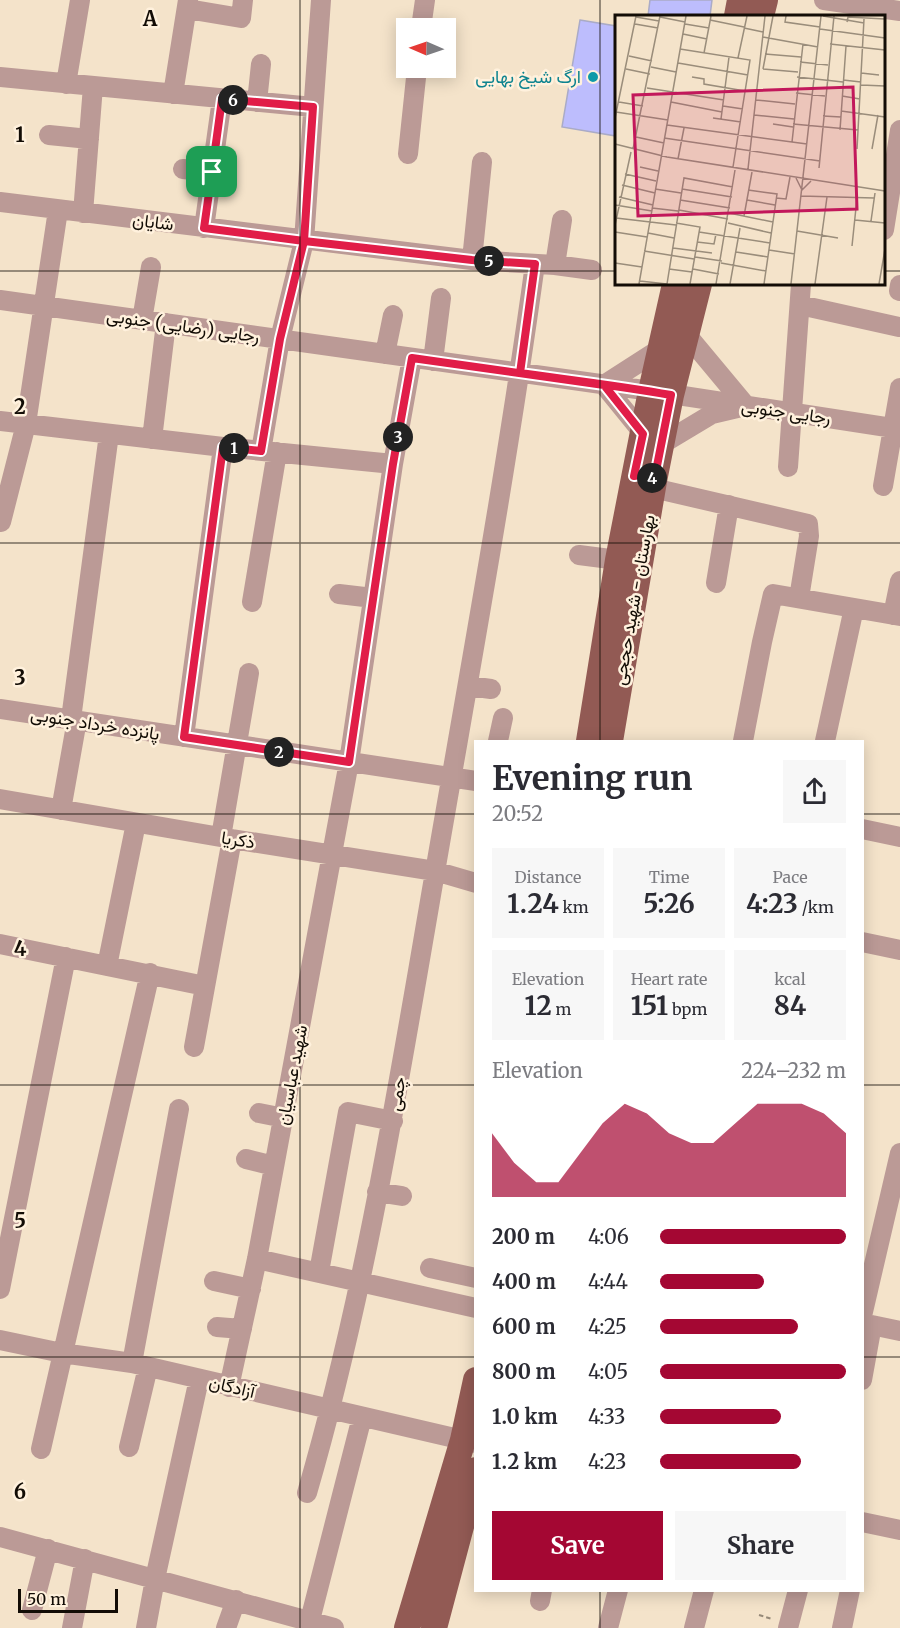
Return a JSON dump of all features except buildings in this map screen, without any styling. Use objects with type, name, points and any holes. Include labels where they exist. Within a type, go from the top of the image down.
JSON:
[{"type":"main road","points":[[737,15],[740,0]]},
{"type":"main road","points":[[761,15],[765,0]]},
{"type":"main road","name":"بهارستان - شهید حججی","points":[[610,740],[652,439],[661,393],[686,334],[686,288]]},
{"type":"main road","name":"بهارستان - شهید حججی","points":[[661,393],[660,350],[686,288]]},
{"type":"main road","name":"بهارستان - شهید حججی","points":[[589,740],[618,560],[647,482]]},
{"type":"main road","points":[[407,1628],[469,1441],[474,1397]]},
{"type":"main road","points":[[434,1628],[472,1500],[474,1485]]},
{"type":"street","points":[[66,84],[80,0]]},
{"type":"street","points":[[173,94],[187,5],[241,18],[243,0]]},
{"type":"street","points":[[252,602],[280,339],[304,241],[321,0]]},
{"type":"street","points":[[423,18],[424,0]]},
{"type":"street","points":[[818,15],[819,0]]},
{"type":"street","points":[[824,0],[900,11]]},
{"type":"street","points":[[257,102],[261,64]]},
{"type":"street","points":[[0,77],[313,107]]},
{"type":"street","points":[[408,154],[416,78]]},
{"type":"street","points":[[83,213],[93,86]]},
{"type":"street","points":[[204,228],[222,99]]},
{"type":"street","points":[[885,225],[900,130]]},
{"type":"street","points":[[49,135],[89,139]]},
{"type":"street","points":[[472,260],[482,162]]},
{"type":"street","points":[[183,169],[212,172]]},
{"type":"street","name":"شایان","points":[[0,202],[304,241],[472,260],[592,270]]},
{"type":"street","points":[[1,522],[26,424],[58,210]]},
{"type":"street","points":[[555,266],[562,219]]},
{"type":"street","points":[[885,231],[900,235]]},
{"type":"street","name":"چمی","points":[[307,1493],[331,1409],[393,1120],[451,777],[469,686],[520,373],[535,264]]},
{"type":"street","points":[[142,320],[151,267]]},
{"type":"street","points":[[788,467],[801,285]]},
{"type":"street","points":[[433,361],[441,298]]},
{"type":"street","name":"رجایی (رضایی) جنوبی","points":[[0,300],[661,393]]},
{"type":"street","points":[[800,305],[899,327]]},
{"type":"street","points":[[386,354],[393,315]]},
{"type":"street","points":[[152,439],[166,323]]},
{"type":"street","points":[[660,350],[604,385],[652,439],[712,414],[746,406],[686,334]]},
{"type":"street","name":"شهید عباسیان","points":[[229,1387],[257,1259],[349,762],[393,464],[412,358]]},
{"type":"street","points":[[883,486],[897,428],[900,388]]},
{"type":"street","name":"رجایی جنوبی","points":[[661,393],[897,428]]},
{"type":"street","points":[[0,421],[393,464]]},
{"type":"street","points":[[61,810],[109,434]]},
{"type":"street","points":[[184,737],[223,447]]},
{"type":"street","points":[[647,482],[808,524],[809,536],[799,598]]},
{"type":"street","points":[[716,583],[729,505]]},
{"type":"street","points":[[579,555],[618,560]]},
{"type":"street","points":[[743,740],[773,594],[896,615],[900,581]]},
{"type":"street","points":[[339,594],[373,598]]},
{"type":"street","points":[[825,740],[854,608]]},
{"type":"street","points":[[194,1047],[227,838],[249,673]]},
{"type":"street","points":[[469,686],[491,689]]},
{"type":"street","name":"پانزده خرداد جنوبی","points":[[0,709],[474,781]]},
{"type":"street","points":[[498,740],[503,718]]},
{"type":"street","name":"ذکریا","points":[[1,805],[61,810],[435,870],[474,882]]},
{"type":"street","points":[[107,966],[136,823]]},
{"type":"street","points":[[864,830],[900,837]]},
{"type":"street","points":[[864,942],[900,950]]},
{"type":"street","points":[[0,944],[205,986]]},
{"type":"street","points":[[0,1289],[66,957]]},
{"type":"street","points":[[41,1449],[150,973]]},
{"type":"street","points":[[129,1447],[179,1109]]},
{"type":"street","points":[[319,1272],[348,1112],[393,1120]]},
{"type":"street","points":[[259,1113],[284,1118]]},
{"type":"street","points":[[864,1351],[866,1322],[900,1153]]},
{"type":"street","points":[[246,1159],[274,1167]]},
{"type":"street","points":[[377,1192],[402,1196]]},
{"type":"street","points":[[257,1259],[474,1308]]},
{"type":"street","points":[[430,1268],[474,1278]]},
{"type":"street","points":[[214,1281],[251,1289]]},
{"type":"street","points":[[866,1322],[900,1331]]},
{"type":"street","points":[[217,1327],[242,1329]]},
{"type":"street","name":"آزادگان","points":[[0,1340],[62,1353],[140,1365],[469,1441]]},
{"type":"street","points":[[146,1628],[199,1379]]},
{"type":"street","points":[[309,1625],[362,1417]]},
{"type":"street","points":[[864,1526],[900,1530]]},
{"type":"street","points":[[0,1537],[236,1600],[309,1625],[334,1628]]},
{"type":"street","points":[[32,1610],[48,1549]]},
{"type":"street","points":[[72,1628],[85,1559]]},
{"type":"street","points":[[608,1628],[617,1592]]},
{"type":"street","points":[[694,1628],[703,1592]]},
{"type":"street","points":[[788,1628],[797,1592]]},
{"type":"street","points":[[842,1628],[850,1592]]},
{"type":"street","points":[[226,1628],[236,1600]]},
{"type":"place","name":"ارگ شیخ بهایی","points":[[593,77]]},
{"type":"route","points":[[212,172],[204,228],[304,241],[280,339],[261,451],[223,447],[184,737],[349,762],[393,464],[412,358],[604,385],[643,434],[634,476],[646,474],[654,481],[671,395],[651,391],[520,373],[535,264],[472,260],[304,241],[313,107],[222,99],[212,172]]}]
